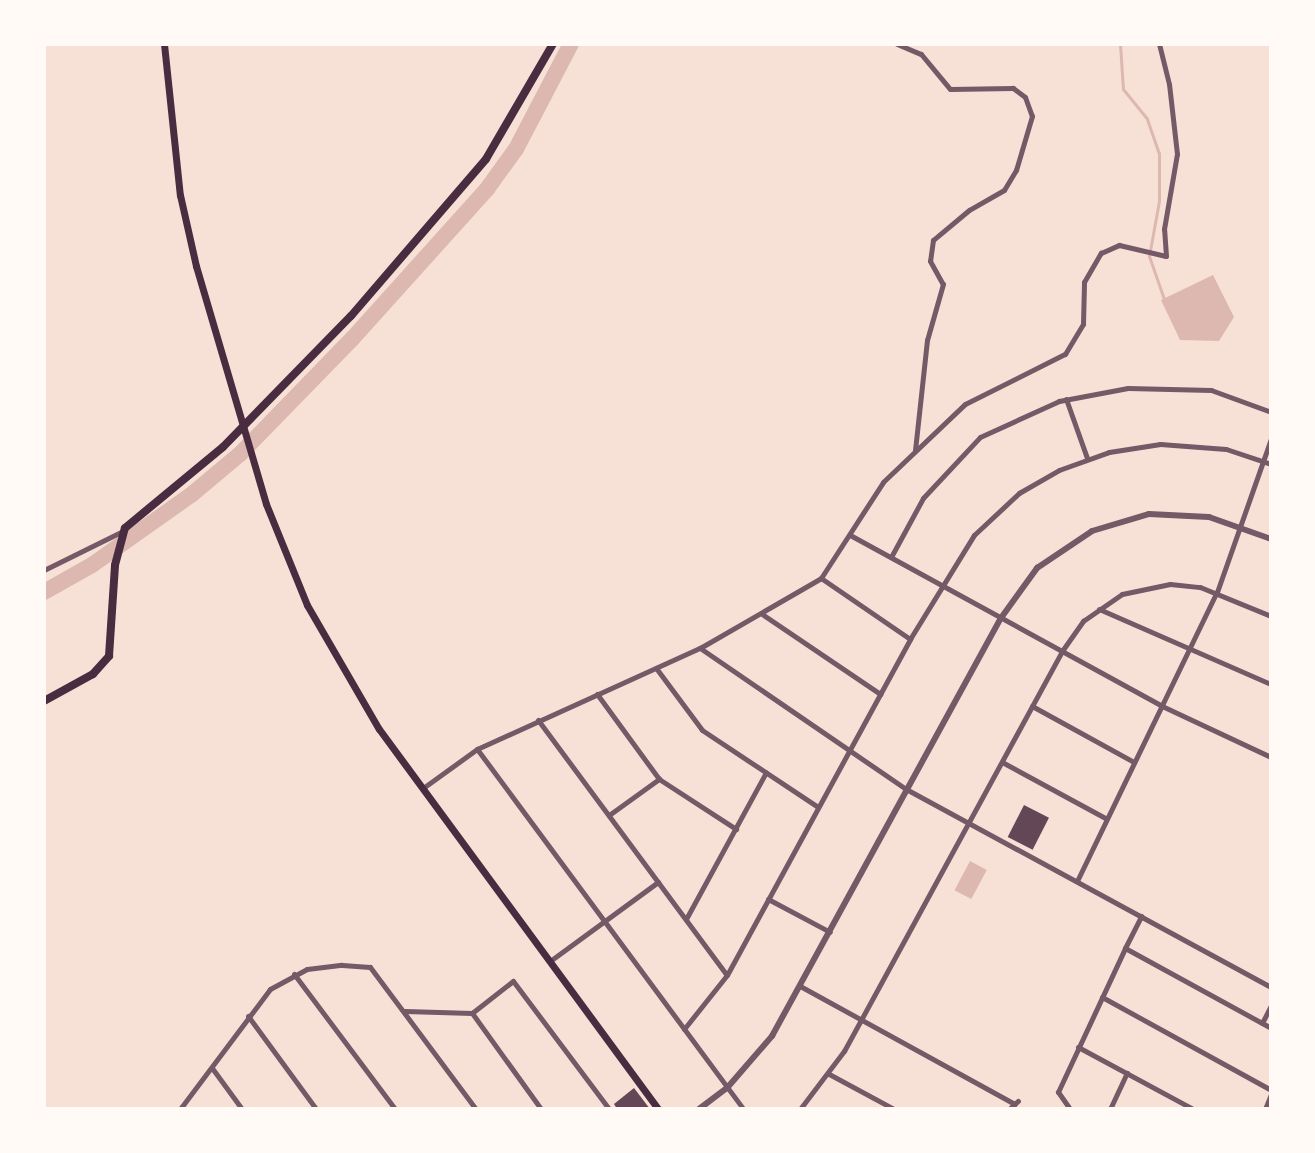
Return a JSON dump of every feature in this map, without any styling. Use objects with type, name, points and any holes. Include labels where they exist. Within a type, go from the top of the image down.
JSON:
[{"type":"main road","points":[[164,44],[180,195],[266,504],[307,605],[343,673],[423,788],[658,1109]]},
{"type":"main road","points":[[44,701],[93,674],[109,656],[115,565],[123,531],[223,447],[351,316],[486,159],[553,44]]},
{"type":"street","points":[[897,44],[921,54],[950,89],[1013,88],[1025,97],[1032,116],[1016,170],[1004,190],[969,210],[933,240],[930,261],[943,284],[927,340],[915,451]]},
{"type":"street","points":[[423,788],[477,749],[700,648],[821,578],[883,482],[965,404],[1057,361],[1083,324],[1084,282],[1092,262],[1119,245],[1141,248],[1162,256],[1169,251],[1164,229],[1177,166],[1169,84],[1159,44]]},
{"type":"street","points":[[891,557],[923,498],[980,437],[1066,399],[1128,388],[1211,390],[1271,412]]},
{"type":"street","points":[[1066,399],[1087,458]]},
{"type":"street","points":[[1077,881],[1217,592],[1271,439]]},
{"type":"street","points":[[684,1029],[727,975],[940,584],[974,535],[1007,503],[1087,458],[1126,448],[1178,444],[1226,449],[1271,464]]},
{"type":"street","points":[[699,1109],[727,1088],[760,1053],[830,932],[1001,618],[1037,568],[1103,526],[1170,513],[1240,526],[1271,539]]},
{"type":"street","points":[[44,570],[123,531]]},
{"type":"street","points":[[850,535],[1162,706],[1271,757]]},
{"type":"street","points":[[821,578],[910,639]]},
{"type":"street","points":[[800,1109],[829,1074],[862,1019],[1062,651],[1098,609],[1122,594],[1159,584],[1217,592],[1271,616]]},
{"type":"street","points":[[1098,609],[1271,684]]},
{"type":"street","points":[[762,614],[880,694]]},
{"type":"street","points":[[700,648],[906,789],[1271,987]]},
{"type":"street","points":[[656,668],[702,730],[818,807]]},
{"type":"street","points":[[597,694],[659,779],[736,829]]},
{"type":"street","points":[[1032,706],[1134,762]]},
{"type":"street","points":[[538,720],[727,975]]},
{"type":"street","points":[[477,749],[743,1109]]},
{"type":"street","points":[[1002,762],[1107,819]]},
{"type":"street","points":[[685,919],[766,772]]},
{"type":"street","points":[[609,815],[659,779]]},
{"type":"street","points":[[550,961],[658,882]]},
{"type":"street","points":[[768,899],[830,932]]},
{"type":"street","points":[[1070,1109],[1058,1092],[1141,916]]},
{"type":"street","points":[[1125,948],[1271,1028]]},
{"type":"street","points":[[180,1109],[270,989],[294,974],[331,965],[370,967],[476,1109]]},
{"type":"street","points":[[294,974],[395,1109]]},
{"type":"street","points":[[404,1011],[472,1013],[513,981],[609,1109]]},
{"type":"street","points":[[800,986],[1016,1102],[1009,1109]]},
{"type":"street","points":[[1102,997],[1271,1092],[1265,1109]]},
{"type":"street","points":[[1262,1023],[1271,1005]]},
{"type":"street","points":[[472,1013],[541,1109]]},
{"type":"street","points":[[248,1016],[316,1109]]},
{"type":"street","points":[[1078,1047],[1193,1109]]},
{"type":"street","points":[[212,1068],[242,1109]]},
{"type":"street","points":[[1110,1109],[1127,1073]]},
{"type":"street","points":[[829,1074],[894,1109]]},
{"type":"shaded area","points":[[1213,275],[1234,317],[1219,341],[1180,340],[1161,300]]},
{"type":"shaded area","points":[[970,861],[987,870],[971,899],[955,890]]},
{"type":"building","points":[[1024,805],[1049,818],[1033,850],[1008,837]]},
{"type":"building","points":[[634,1088],[650,1109],[617,1109],[614,1104]]},
{"type":"waterway","points":[[44,592],[92,565],[191,495],[240,454],[352,339],[487,189],[516,149],[571,44]]},
{"type":"waterway","points":[[1120,44],[1123,89],[1147,119],[1159,153],[1159,201],[1149,256],[1164,299]]}]
